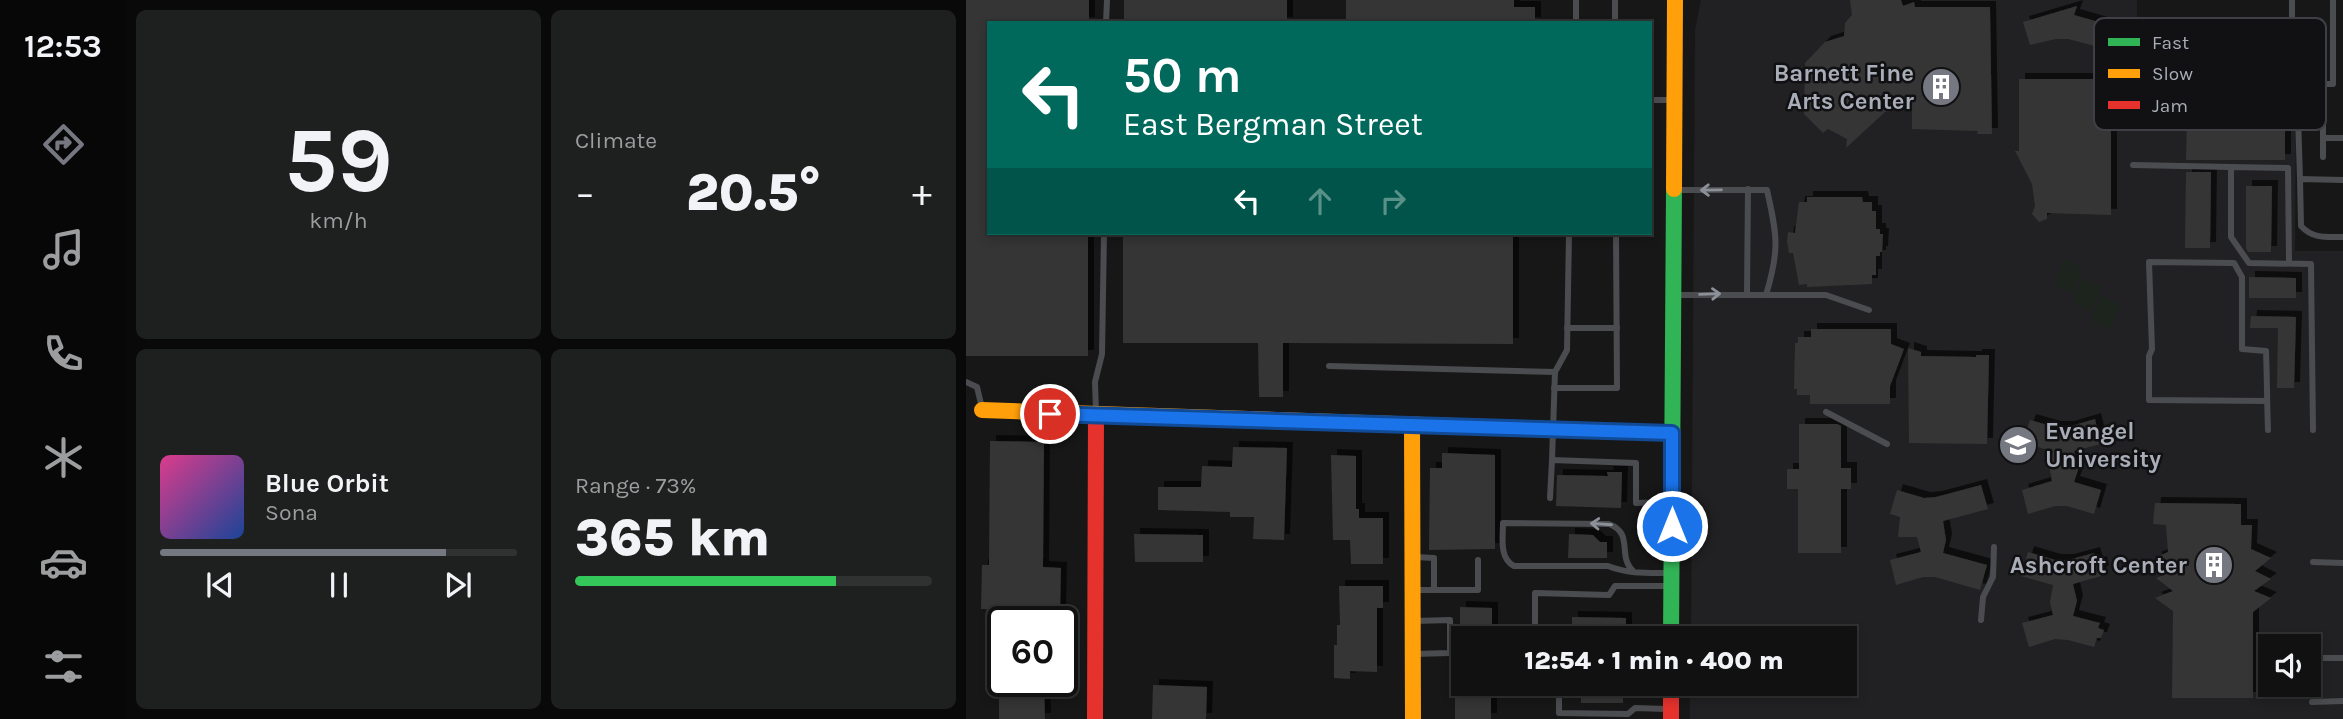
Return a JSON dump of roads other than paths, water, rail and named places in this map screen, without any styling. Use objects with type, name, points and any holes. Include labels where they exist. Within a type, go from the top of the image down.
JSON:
[{"type":"street","points":[[1671,626],[1675,0]]},
{"type":"street","points":[[982,410],[1096,416],[1672,433]]},
{"type":"street","points":[[1095,719],[1096,416]]},
{"type":"street","points":[[1412,426],[1413,719]]},
{"type":"street","points":[[1671,696],[1671,714]]},
{"type":"lane","points":[[1107,0],[1107,21]]},
{"type":"lane","points":[[1576,0],[1576,21]]},
{"type":"lane","points":[[1615,0],[1615,21]]},
{"type":"lane","points":[[2292,0],[2292,18]]},
{"type":"lane","points":[[2333,0],[2333,84]]},
{"type":"lane","points":[[2326,84],[2343,85]]},
{"type":"lane","points":[[1652,100],[1674,100]]},
{"type":"lane","points":[[2298,130],[2301,226],[2307,233],[2318,237],[2343,237]]},
{"type":"lane","points":[[2323,130],[2323,157]]},
{"type":"lane","points":[[2323,138],[2343,138]]},
{"type":"lane","points":[[2133,165],[2288,168],[2289,263]]},
{"type":"lane","points":[[2231,167],[2231,237],[2249,262],[2311,264],[2314,430]]},
{"type":"lane","points":[[2300,179],[2343,180]]},
{"type":"lane","points":[[1747,293],[1748,189]]},
{"type":"lane","points":[[1673,190],[1767,190],[1776,234],[1776,263],[1766,295]]},
{"type":"lane","points":[[1096,416],[1095,382],[1102,354],[1104,235]]},
{"type":"lane","points":[[1550,498],[1555,372],[1567,350],[1569,235]]},
{"type":"lane","points":[[1554,388],[1617,387],[1616,235]]},
{"type":"lane","points":[[2267,401],[2149,400],[2149,356],[2152,349],[2150,262],[2234,263],[2242,276],[2242,349],[2266,351],[2268,430]]},
{"type":"lane","points":[[1672,295],[1826,295],[1869,310]]},
{"type":"lane","points":[[1567,328],[1617,328]]},
{"type":"lane","points":[[1329,366],[1555,372]]},
{"type":"lane","points":[[966,382],[977,387],[982,410]]},
{"type":"lane","points":[[1826,412],[1887,444]]},
{"type":"lane","points":[[1552,460],[1636,463],[1636,503],[1672,502]]},
{"type":"lane","points":[[1634,572],[1625,558],[1623,533],[1609,524],[1503,523],[1504,555],[1506,562],[1514,566],[1608,566],[1621,571],[1672,580]]},
{"type":"lane","points":[[1981,620],[1983,597],[1993,577],[1994,547]]},
{"type":"lane","points":[[1412,557],[1434,558],[1434,590]]},
{"type":"lane","points":[[1412,590],[1478,590],[1478,560]]},
{"type":"lane","points":[[2313,562],[2343,563]]},
{"type":"lane","points":[[1535,626],[1535,593],[1609,595],[1615,586],[1672,580]]},
{"type":"lane","points":[[1413,621],[1450,620],[1450,653],[1413,654]]},
{"type":"lane","points":[[2321,658],[2343,658]]},
{"type":"lane","points":[[1559,696],[1559,713],[1628,714],[1635,708],[1671,714]]},
{"type":"lane","points":[[2312,702],[2343,701]]},
{"type":"place","name":"Barnett Fine Arts Center","points":[[1941,87]]},
{"type":"place","name":"Evangel University","points":[[2018,445]]},
{"type":"place","name":"Ashcroft Center","points":[[2214,565]]}]
